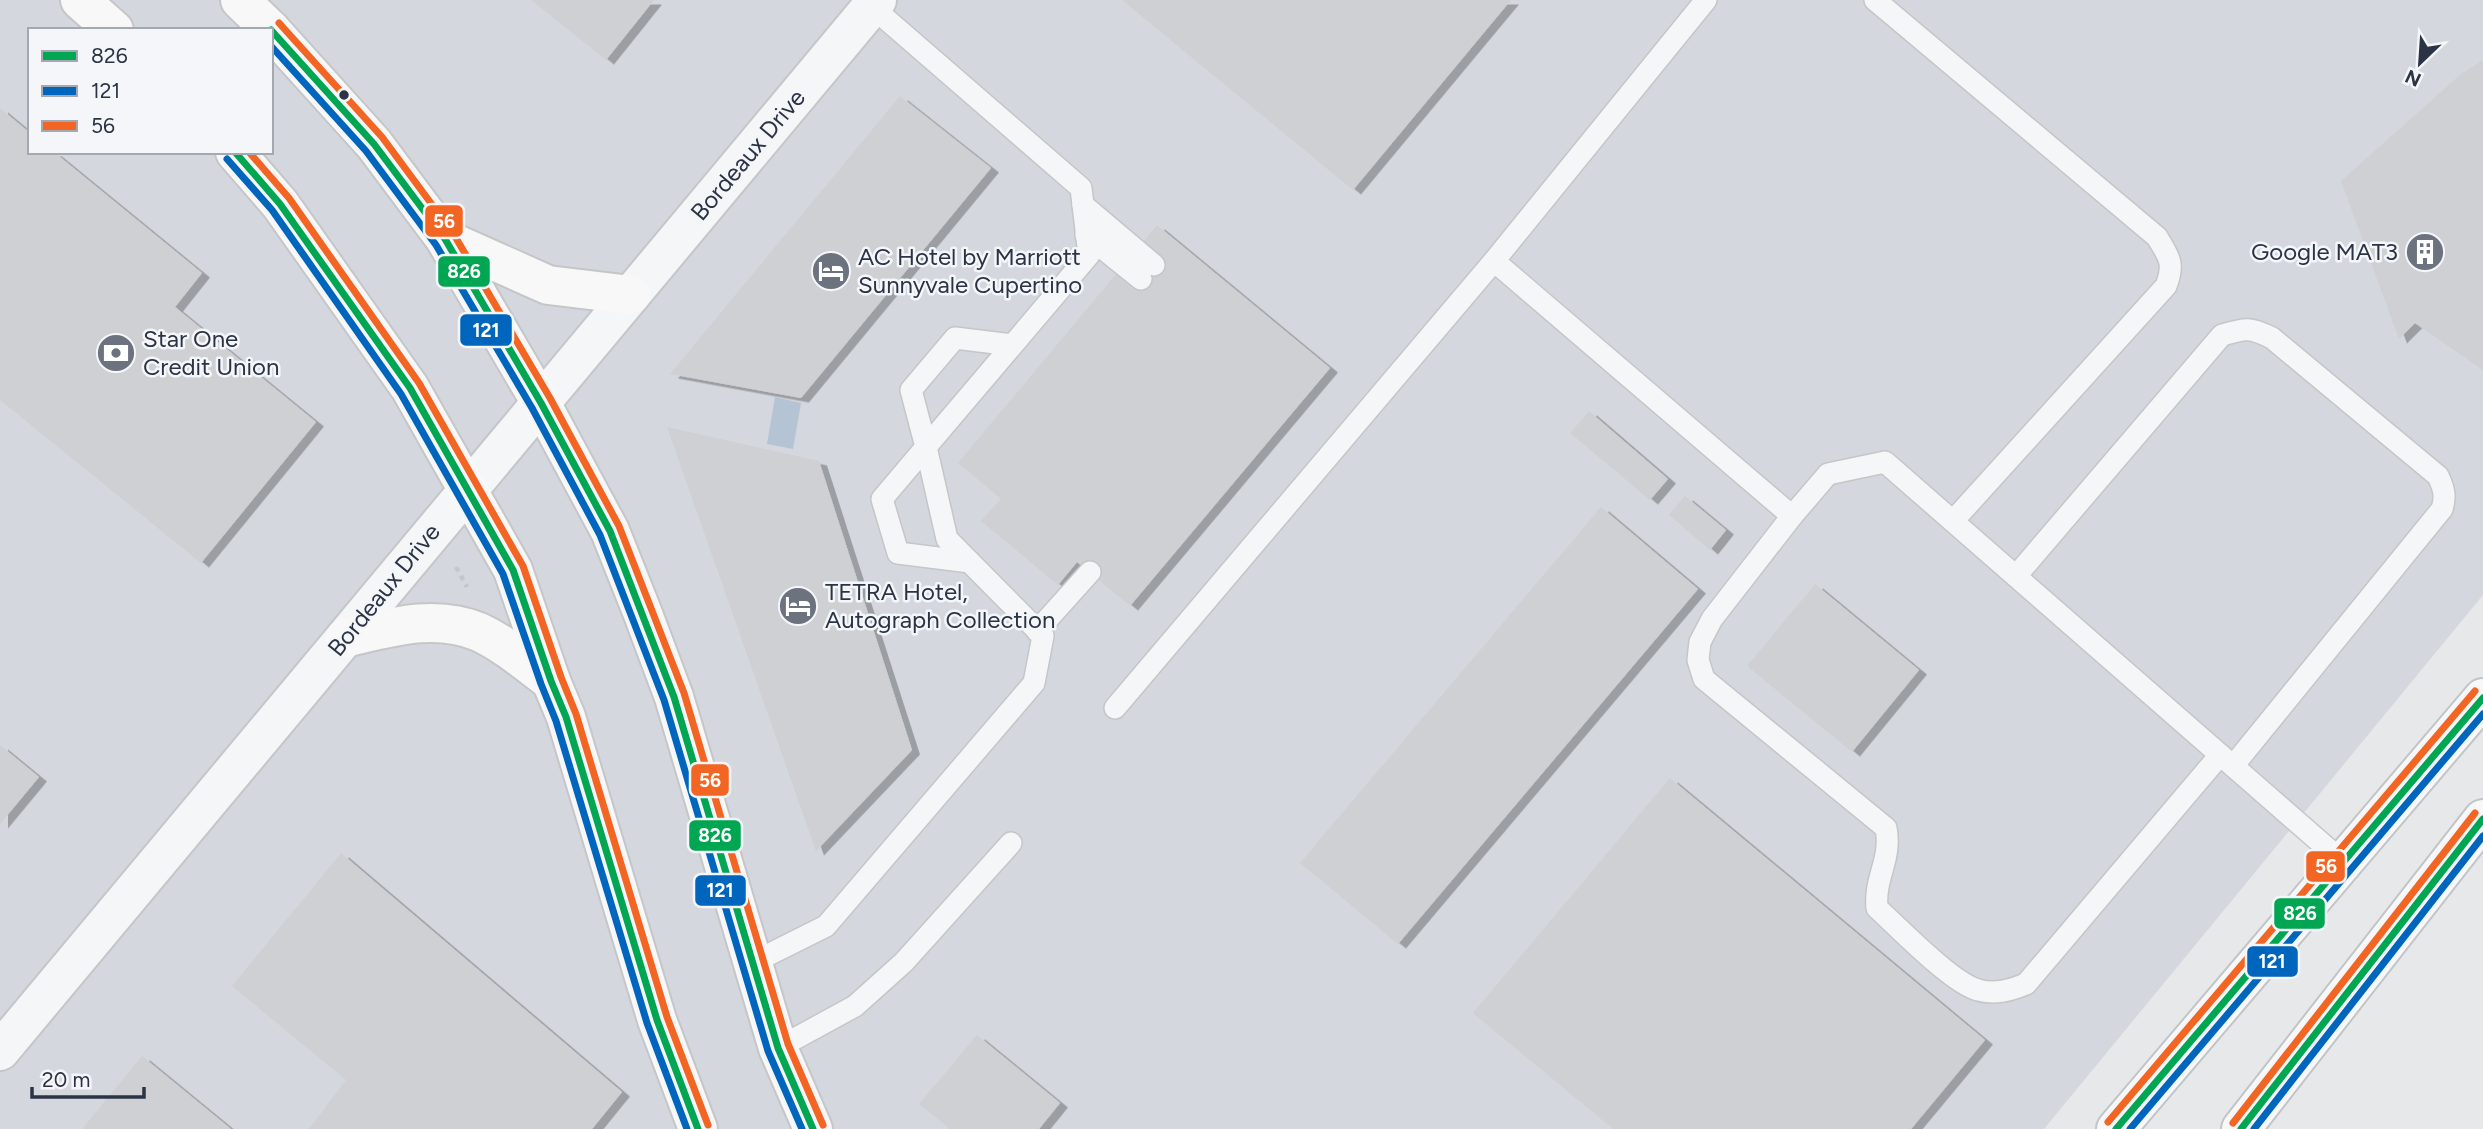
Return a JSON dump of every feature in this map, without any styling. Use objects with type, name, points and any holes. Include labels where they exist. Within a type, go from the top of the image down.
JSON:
[{"type":"main road","points":[[80,0],[112,28]]},
{"type":"main road","points":[[240,0],[269,28]]},
{"type":"main road","points":[[273,32],[374,144],[445,239],[541,403],[610,531],[678,710],[778,1048],[813,1129]]},
{"type":"main road","points":[[237,154],[280,204],[410,388],[513,570],[566,717],[657,1020],[698,1129]]},
{"type":"main road","points":[[445,239],[548,285],[631,295]]},
{"type":"main road","points":[[345,638],[401,624],[454,626],[477,631],[503,646],[551,681]]},
{"type":"main road","points":[[2116,1129],[2483,698]]},
{"type":"main road","points":[[2241,1129],[2483,819]]},
{"type":"street","name":"Bordeaux Drive","points":[[0,1051],[874,3]]},
{"type":"lane","points":[[1115,708],[1494,261],[1706,0]]},
{"type":"lane","points":[[1875,0],[2157,237],[2169,258],[2172,271],[2166,286],[1953,521]]},
{"type":"lane","points":[[874,3],[1081,188],[1089,255],[882,499],[898,553],[970,562]]},
{"type":"lane","points":[[1083,205],[1148,272],[1086,235]]},
{"type":"lane","points":[[1494,261],[1792,516]]},
{"type":"lane","points":[[2016,576],[2222,335],[2239,330],[2253,328],[2272,338],[2438,476],[2443,485],[2445,499],[2442,509],[2227,760],[2026,984],[1996,992],[1979,990],[1960,982],[1877,908],[1875,892],[1889,844],[1886,828],[1704,679],[1698,660],[1700,642],[1712,619],[1828,474],[1885,462],[2227,760],[2343,862]]},
{"type":"lane","points":[[752,963],[826,926],[1034,682],[1043,636],[947,539],[911,390],[956,338],[1012,345]]},
{"type":"lane","points":[[1037,631],[1090,572]]},
{"type":"lane","points":[[778,1048],[855,1006],[904,962],[1011,843]]},
{"type":"path","points":[[456,568],[467,586]]},
{"type":"shaded area","points":[[0,0],[2483,0],[2483,595],[2044,1129],[0,1129]]},
{"type":"water","points":[[775,397],[801,403],[793,449],[767,444]]},
{"type":"building","points":[[531,0],[654,0],[606,60]]},
{"type":"building","points":[[1122,0],[1511,0],[1353,190]]},
{"type":"building","name":"Google MAT3","points":[[2483,60],[2483,370],[2415,323],[2399,339],[2341,181],[2461,74]]},
{"type":"building","name":"AC Hotel by Marriott Sunnyvale Cupertino","points":[[900,96],[991,168],[801,398],[670,374]]},
{"type":"building","name":"Star One Credit Union","points":[[0,108],[28,131],[28,154],[56,154],[202,273],[175,307],[316,422],[201,563],[0,400]]},
{"type":"building","points":[[1157,225],[1330,368],[1130,606],[1077,562],[1058,585],[981,521],[1001,499],[958,463]]},
{"type":"building","points":[[1589,411],[1668,479],[1650,500],[1570,433]]},
{"type":"building","name":"TETRA Hotel, Autograph Collection","points":[[667,427],[819,461],[912,750],[816,851]]},
{"type":"building","points":[[1685,496],[1726,530],[1710,550],[1669,515]]},
{"type":"building","points":[[1601,507],[1698,589],[1398,944],[1300,863]]},
{"type":"building","points":[[1815,584],[1919,670],[1852,752],[1747,666]]},
{"type":"building","points":[[0,745],[39,777],[0,824]]},
{"type":"building","points":[[1670,778],[1985,1040],[1911,1129],[1613,1129],[1473,1013]]},
{"type":"building","points":[[341,853],[622,1092],[592,1129],[309,1129],[346,1080],[232,986]]},
{"type":"building","points":[[977,1035],[1060,1103],[1039,1129],[950,1129],[919,1104]]},
{"type":"building","points":[[142,1056],[231,1129],[82,1129]]},
{"type":"transit line","name":"56","points":[[279,23],[382,137],[453,233],[550,398],[619,526],[684,693],[788,1044],[823,1125]]},
{"type":"transit line","name":"826","points":[[273,32],[374,144],[445,239],[541,403],[610,531],[674,697],[778,1048],[813,1129]]},
{"type":"transit line","name":"121","points":[[273,48],[366,151],[436,245],[532,408],[600,535],[664,700],[768,1051],[802,1129]]},
{"type":"transit line","name":"826","points":[[237,154],[280,204],[410,388],[513,570],[566,717],[657,1020],[698,1129]]},
{"type":"transit line","name":"56","points":[[251,154],[289,198],[419,383],[523,566],[576,714],[667,1017],[708,1125]]},
{"type":"transit line","name":"121","points":[[227,159],[272,210],[401,394],[503,574],[556,721],[647,1023],[687,1129]]},
{"type":"transit line","name":"56","points":[[2108,1122],[2475,691]]},
{"type":"transit line","name":"826","points":[[2116,1129],[2483,698]]},
{"type":"transit line","name":"121","points":[[2130,1129],[2483,714]]},
{"type":"transit line","name":"56","points":[[2233,1123],[2475,813]]},
{"type":"transit line","name":"826","points":[[2241,1129],[2483,819]]},
{"type":"transit line","name":"121","points":[[2254,1129],[2483,836]]},
{"type":"place","name":"Google MAT3","points":[[2425,252]]},
{"type":"place","name":"AC Hotel by Marriott Sunnyvale Cupertino","points":[[831,271]]},
{"type":"place","name":"Star One Credit Union","points":[[116,353]]},
{"type":"place","name":"TETRA Hotel, Autograph Collection","points":[[798,606]]}]
